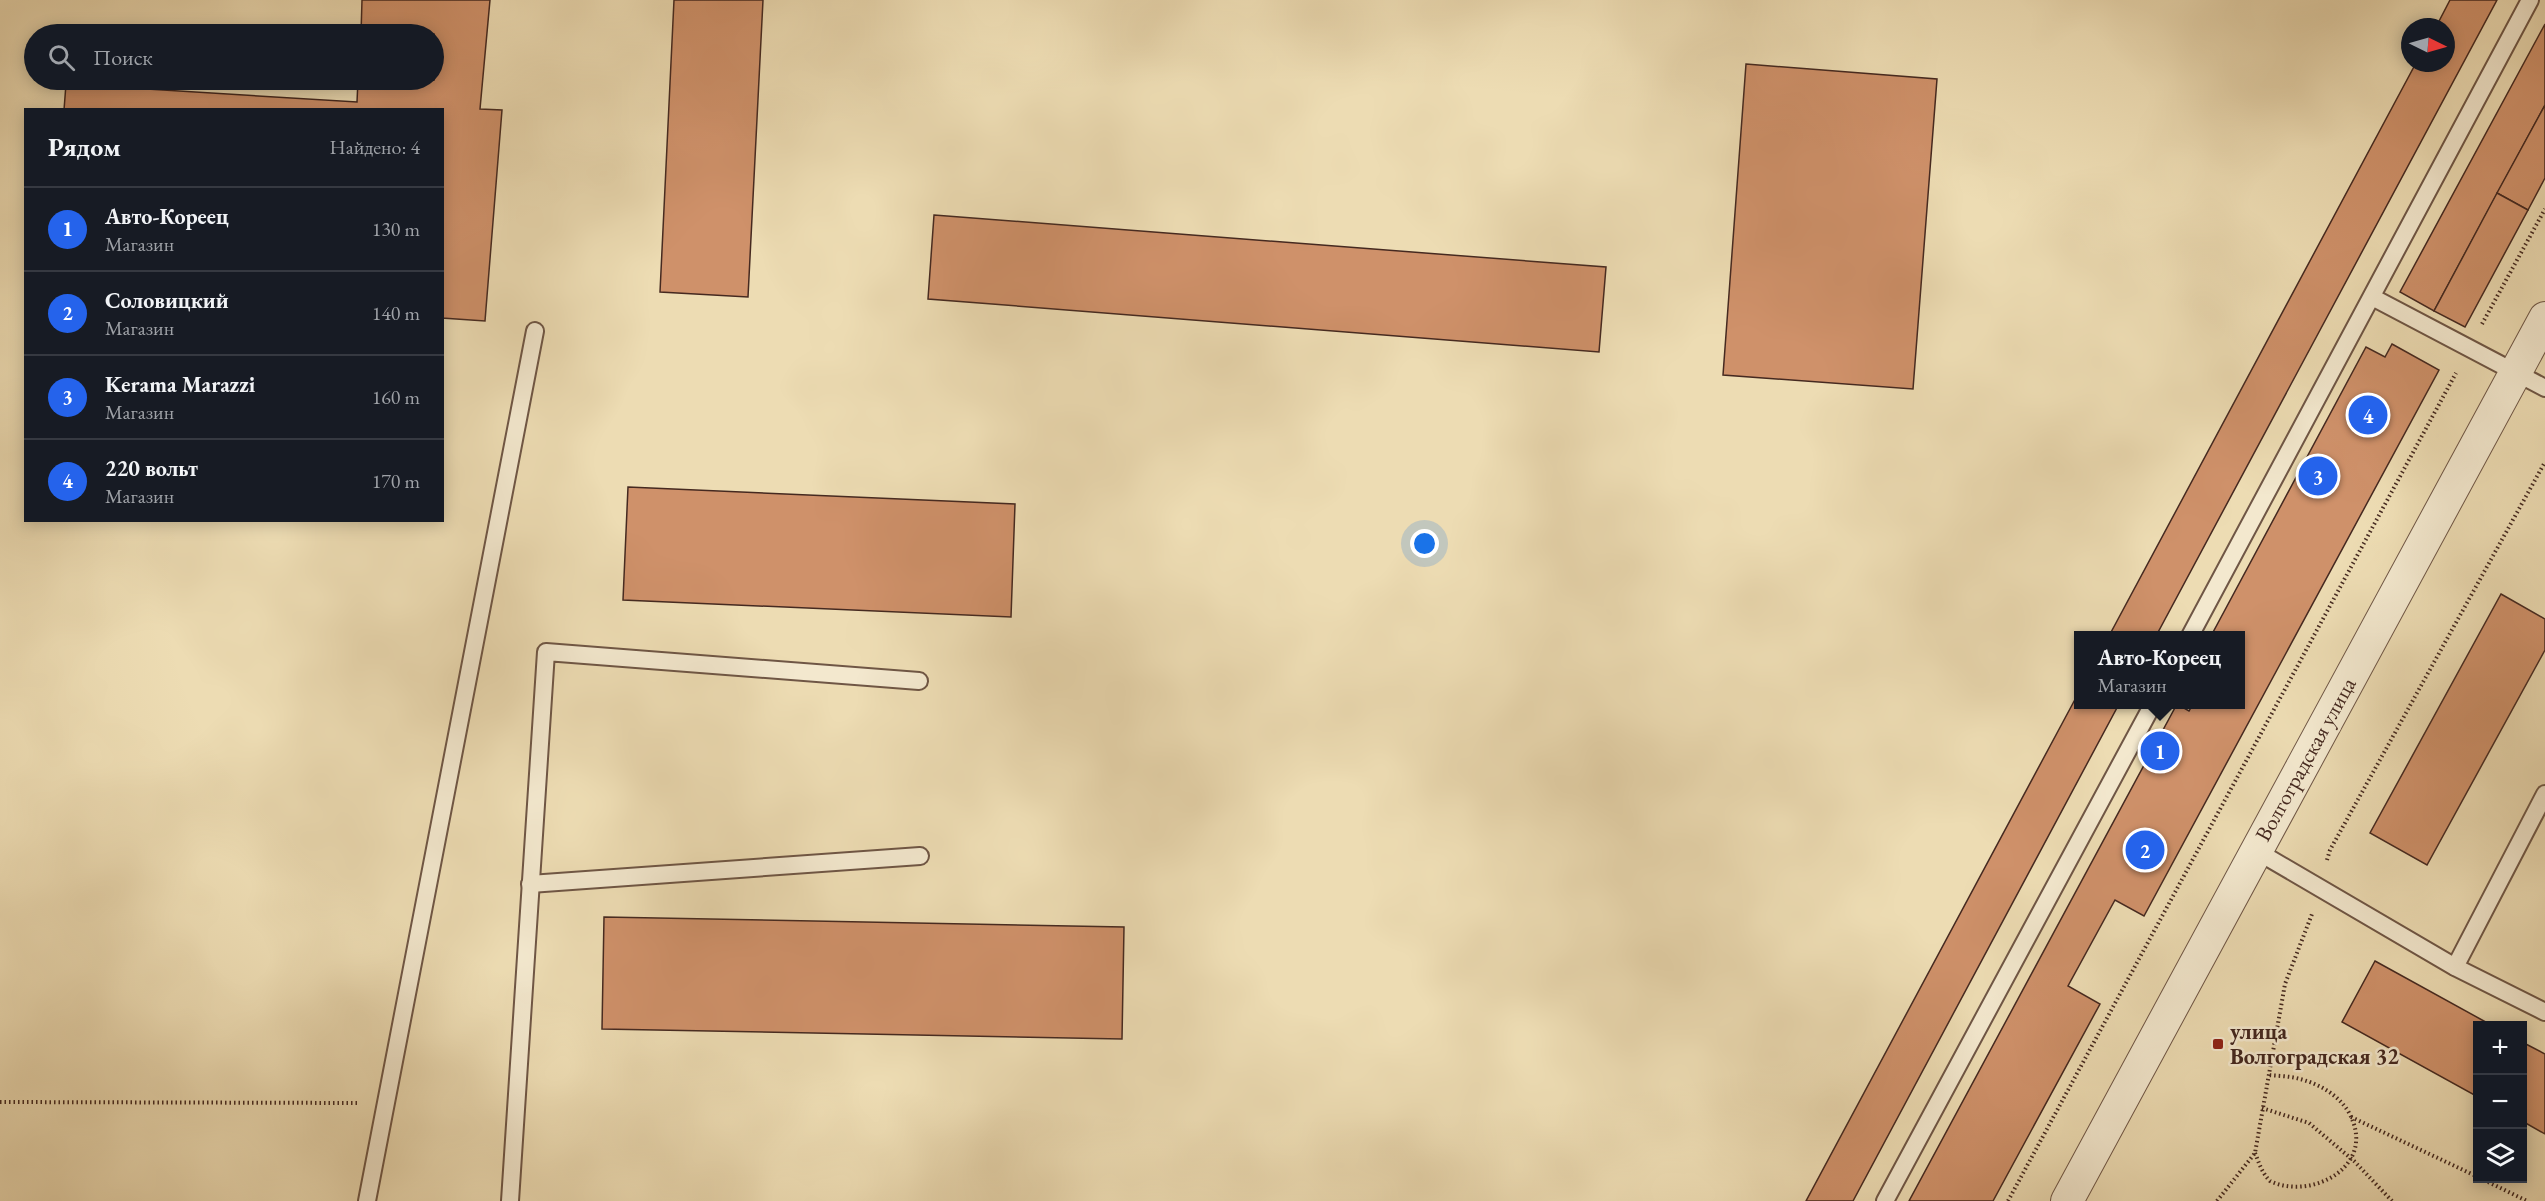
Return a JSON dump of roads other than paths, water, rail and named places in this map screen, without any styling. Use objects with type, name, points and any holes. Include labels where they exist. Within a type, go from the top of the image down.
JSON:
[{"type":"street","name":"Волгоградская улица","points":[[2067,1201],[2545,318]]},
{"type":"lane","points":[[2193,631],[2530,0]]},
{"type":"lane","points":[[2372,297],[2545,388]]},
{"type":"lane","points":[[367,1201],[535,332]]},
{"type":"lane","points":[[510,1201],[546,652],[919,681]]},
{"type":"lane","points":[[1885,1201],[2152,709]]},
{"type":"lane","points":[[2455,967],[2545,794]]},
{"type":"lane","points":[[2255,850],[2455,967],[2545,1012]]},
{"type":"lane","points":[[530,884],[920,856]]},
{"type":"place","name":"220 вольт","points":[[2368,415]]},
{"type":"place","name":"Kerama Marazzi","points":[[2318,476]]},
{"type":"place","name":"Авто-Кореец","points":[[2160,751]]},
{"type":"place","name":"Соловицкий","points":[[2145,850]]},
{"type":"place","name":"улица Волгоградская 32","points":[[2218,1044]]}]
